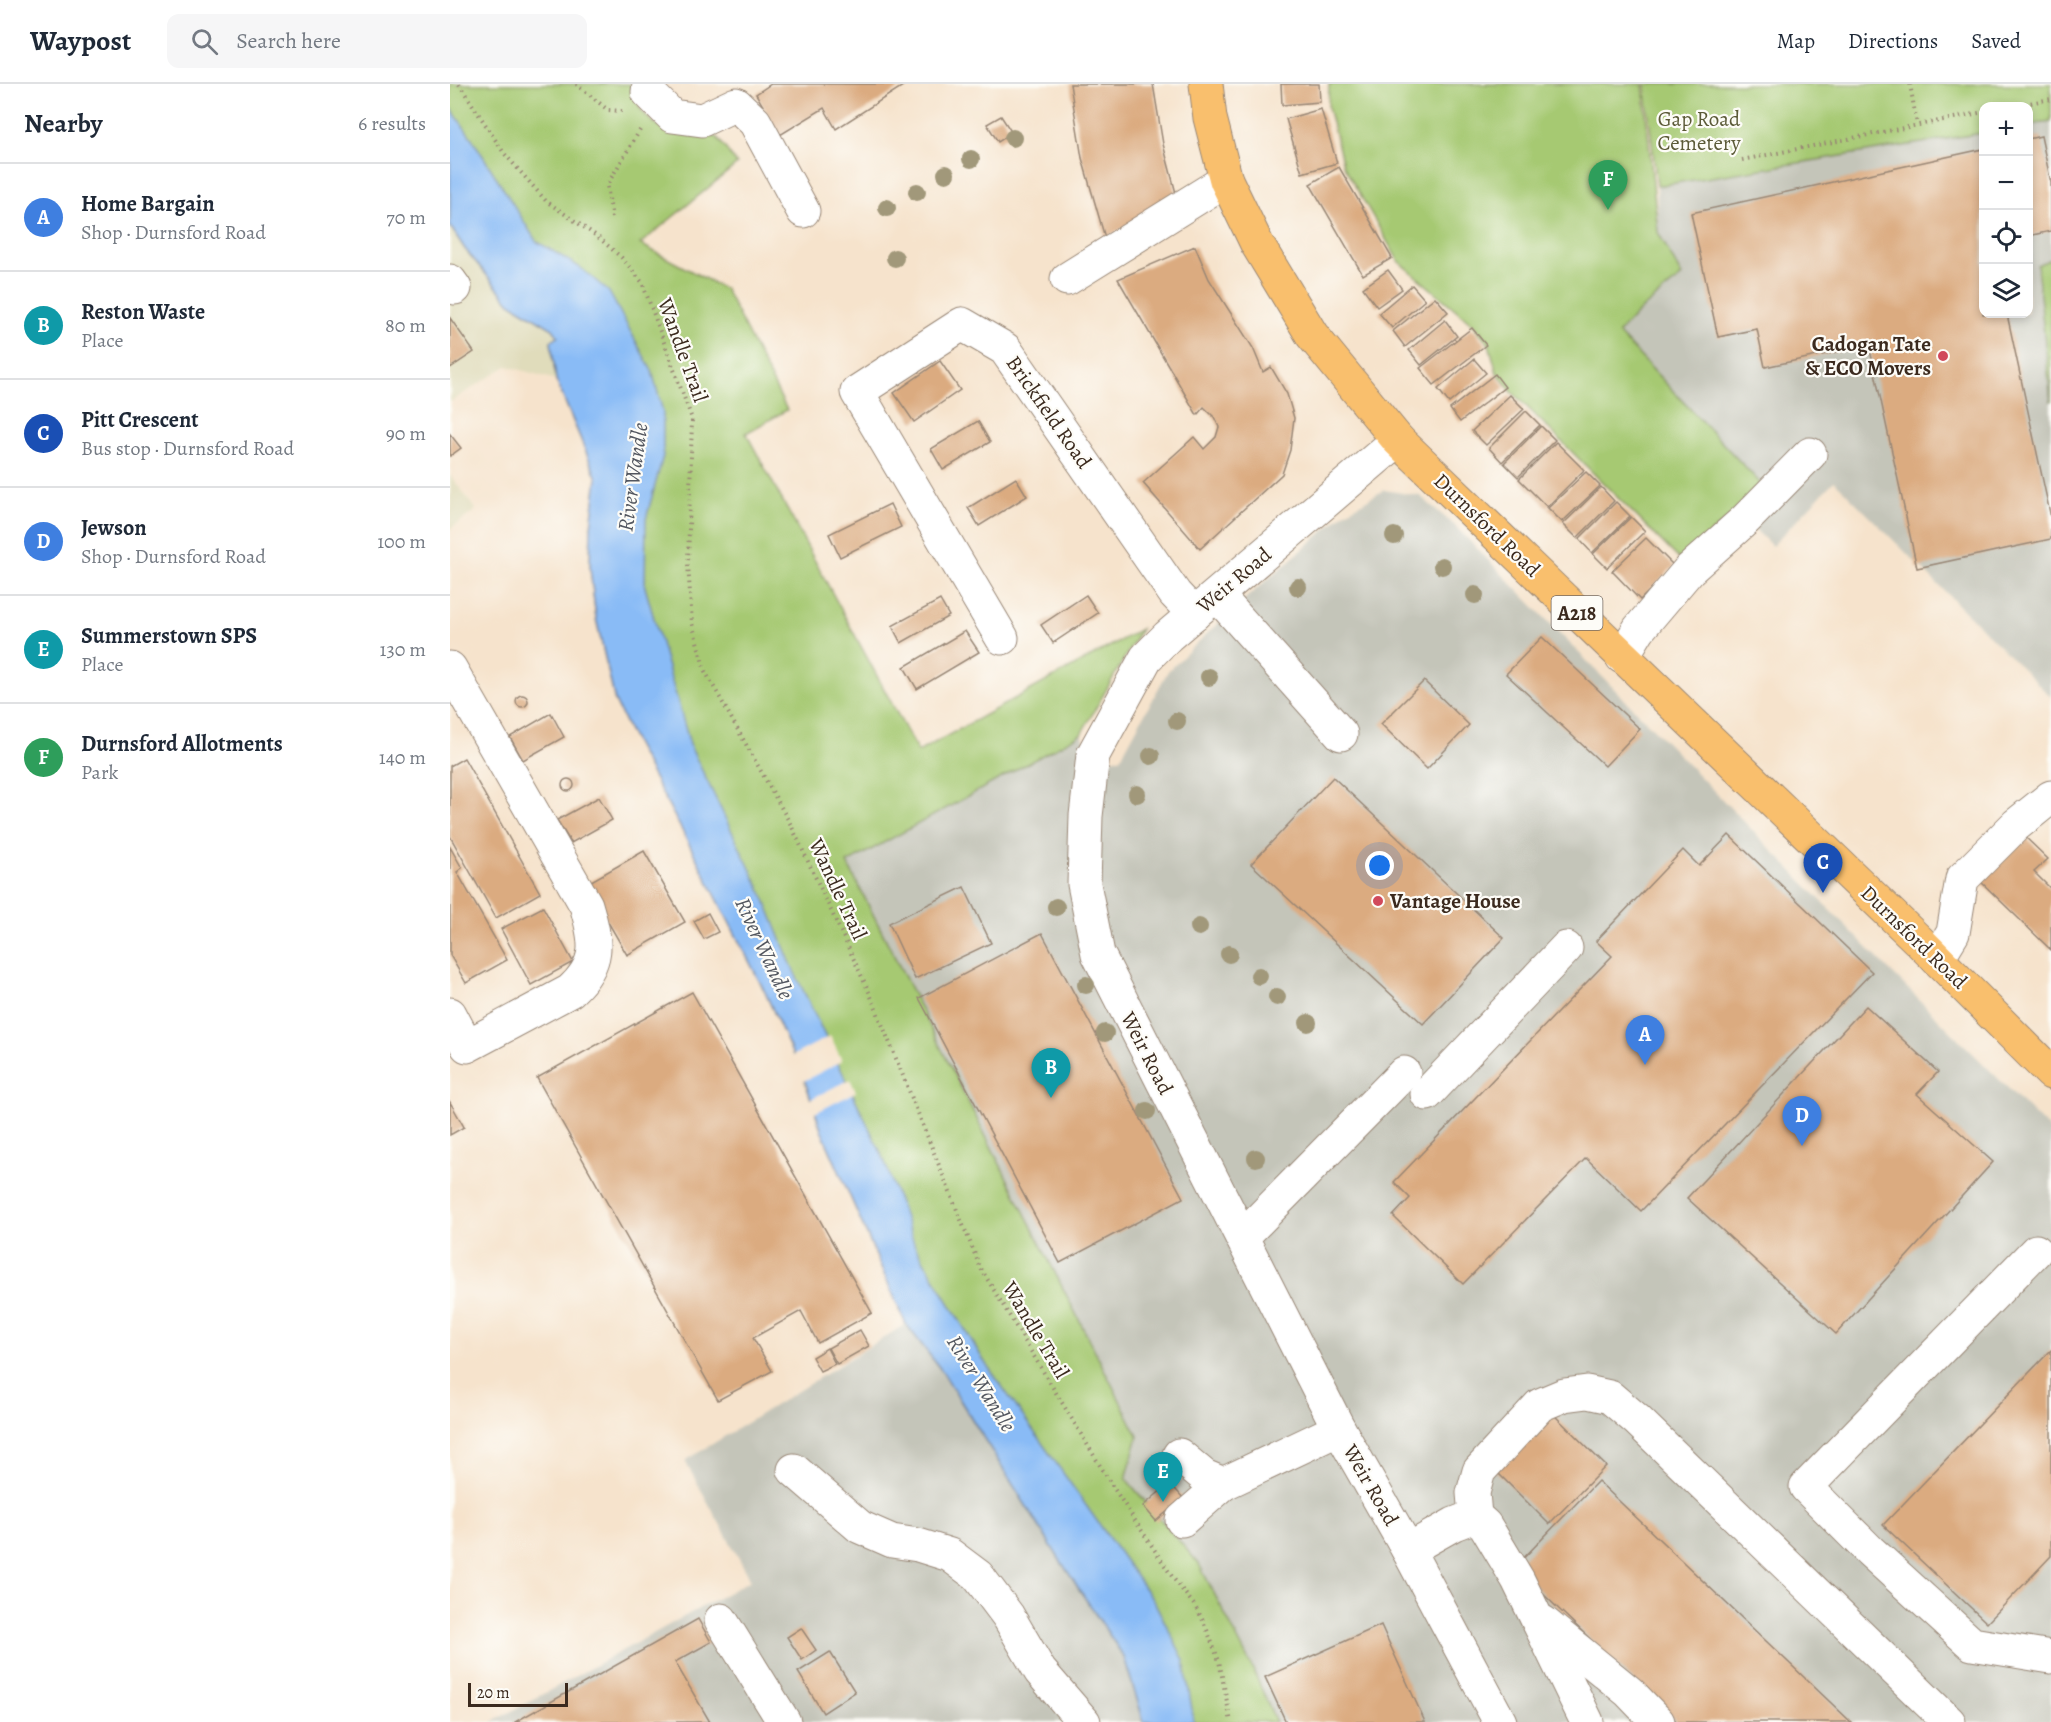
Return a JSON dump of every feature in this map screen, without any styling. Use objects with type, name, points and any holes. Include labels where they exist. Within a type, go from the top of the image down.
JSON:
[{"type":"main road","name":"Durnsford Road","points":[[1206,84],[1210,118],[1226,180],[1257,244],[1312,335],[1398,440],[1937,959],[2051,1073]]},
{"type":"street","points":[[649,84],[648,92],[672,116],[702,120],[736,104],[755,122],[803,211]]},
{"type":"street","points":[[1068,279],[1226,180]]},
{"type":"street","name":"Brickfield Road","points":[[1002,638],[857,392],[962,324],[1005,350],[1175,594],[1205,604]]},
{"type":"street","name":"Weir Road","points":[[1398,440],[1205,604],[1146,658],[1093,754],[1086,816],[1084,884],[1098,954],[1339,1429],[1408,1550],[1500,1722]]},
{"type":"street","points":[[1622,657],[1639,629],[1689,570],[1745,520],[1810,454]]},
{"type":"street","points":[[1205,604],[1341,734]]},
{"type":"street","points":[[450,668],[586,905],[593,928],[594,944],[592,963],[583,979],[570,991],[467,1046],[450,1014]]},
{"type":"street","points":[[1937,959],[1953,933],[1962,879],[2016,825],[2051,797]]},
{"type":"street","points":[[1242,1237],[1566,948]]},
{"type":"street","points":[[2036,1251],[1806,1487],[1870,1551],[1972,1644],[2051,1657]]},
{"type":"street","points":[[1587,1722],[1518,1580],[1485,1525],[1475,1516],[1473,1493],[1479,1471],[1540,1405],[1564,1395],[1587,1392],[1610,1397],[1637,1420],[1949,1722]]},
{"type":"street","points":[[1182,1520],[1222,1484],[1339,1429]]},
{"type":"street","points":[[1179,1455],[1204,1476],[1222,1484]]},
{"type":"street","points":[[794,1470],[860,1527],[892,1541],[918,1545],[950,1555],[978,1575],[1008,1616],[1040,1671],[1084,1722]]},
{"type":"street","points":[[1408,1550],[1454,1524],[1475,1516]]},
{"type":"street","points":[[1534,1615],[1629,1692],[1658,1722]]},
{"type":"street","points":[[722,1620],[784,1722]]},
{"type":"path","name":"Wandle Trail","points":[[459,84],[504,153],[546,201],[598,237],[622,258],[642,282],[692,419],[688,564],[692,623],[705,671],[791,825],[870,994],[980,1267],[1113,1487],[1204,1622],[1219,1661],[1231,1722]]},
{"type":"path","points":[[576,84],[608,110],[625,111]]},
{"type":"path","points":[[1910,84],[1917,125]]},
{"type":"path","points":[[2033,102],[2051,99]]},
{"type":"path","points":[[1742,160],[1979,113]]},
{"type":"path","points":[[612,218],[607,185],[645,122],[672,116]]},
{"type":"shaded area","name":"Cadogan Tate & ECO Movers","points":[[2051,122],[2051,259],[2037,265],[2051,402],[2051,697],[1834,481],[1772,546],[1745,520],[1618,333],[1637,313],[1681,276],[1658,232],[1657,186],[1979,134],[1979,318],[2033,318],[2033,124]]},
{"type":"shaded area","points":[[450,226],[465,249],[510,303],[553,329],[558,336],[551,341],[556,380],[507,366],[450,402]]},
{"type":"shaded area","points":[[450,475],[476,510],[450,529]]},
{"type":"shaded area","points":[[1384,490],[1420,496],[1454,525],[1889,970],[2051,1131],[2051,1722],[1276,1722],[1251,1665],[1199,1564],[1126,1479],[1138,1436],[847,863],[1081,734],[1093,755],[1120,759],[1168,671],[1232,610],[1346,512]]},
{"type":"shaded area","points":[[906,1324],[942,1371],[1124,1657],[1144,1722],[492,1722],[751,1580],[685,1461]]},
{"type":"green space","points":[[450,84],[630,84],[639,106],[654,123],[674,132],[717,137],[737,164],[640,244],[725,289],[787,410],[746,433],[918,752],[1141,629],[1081,734],[847,863],[1138,1436],[1126,1479],[1199,1564],[1251,1665],[1276,1722],[1144,1722],[1124,1657],[1060,1560],[942,1371],[906,1324],[822,1132],[806,1084],[765,992],[615,701],[596,618],[590,568],[591,527],[597,478],[556,380],[551,341],[558,336],[553,329],[510,303],[465,249],[450,226]]},
{"type":"green space","points":[[1329,84],[1643,84],[1658,232],[1682,276],[1637,313],[1618,333],[1764,487],[1680,560],[1512,392],[1497,373],[1489,344],[1474,325],[1399,262],[1343,165],[1328,107]]},
{"type":"green space","name":"Gap Road Cemetery","points":[[1645,84],[2051,84],[2051,122],[2033,124],[2033,102],[1979,102],[1979,134],[1657,186]]},
{"type":"green space","points":[[2051,259],[2051,402],[2037,265]]},
{"type":"water","name":"River Wandle","points":[[450,107],[536,241],[581,268],[609,292],[652,371],[663,412],[663,456],[646,519],[645,587],[691,748],[763,895],[793,969],[883,1157],[915,1246],[984,1361],[1155,1603],[1184,1660],[1194,1722],[1144,1722],[1124,1657],[1060,1560],[942,1371],[906,1324],[822,1132],[806,1084],[765,992],[615,701],[596,618],[590,568],[591,527],[597,478],[556,380],[551,341],[558,336],[553,329],[510,303],[465,249],[450,226]]},
{"type":"pier","points":[[830,1036],[842,1061],[802,1082],[792,1056]]},
{"type":"pier","points":[[850,1079],[856,1092],[813,1114],[809,1100]]},
{"type":"building","points":[[771,84],[906,84],[836,129],[824,108],[780,135],[756,94]]},
{"type":"building","points":[[1070,84],[1153,84],[1163,144],[1177,197],[1105,238],[1082,158]]},
{"type":"building","points":[[1281,84],[1319,84],[1320,102],[1282,105]]},
{"type":"building","points":[[1321,109],[1337,163],[1302,173],[1286,119]]},
{"type":"building","points":[[1001,116],[1012,133],[998,142],[987,124]]},
{"type":"building","points":[[2041,136],[2051,183],[2051,231],[2033,235],[2033,156],[2033,138]]},
{"type":"building","name":"Cadogan Tate & ECO Movers","points":[[1979,150],[1979,318],[2008,318],[2051,518],[2051,539],[1917,568],[1869,345],[1765,367],[1757,329],[1718,337],[1691,213]]},
{"type":"building","points":[[1339,167],[1392,258],[1363,275],[1310,184]]},
{"type":"building","points":[[1195,246],[1209,279],[1253,348],[1263,372],[1271,367],[1287,394],[1294,418],[1290,450],[1282,474],[1200,549],[1143,483],[1194,437],[1204,449],[1216,437],[1219,427],[1214,417],[1204,407],[1197,415],[1118,279]]},
{"type":"building","points":[[1388,270],[1402,289],[1377,307],[1363,288]]},
{"type":"building","points":[[1412,285],[1425,300],[1392,328],[1379,313]]},
{"type":"building","points":[[1435,297],[1448,312],[1405,347],[1393,331]]},
{"type":"building","points":[[450,318],[474,352],[450,368]]},
{"type":"building","points":[[1445,320],[1457,336],[1421,365],[1409,350]]},
{"type":"building","points":[[1472,328],[1486,345],[1434,385],[1420,368]]},
{"type":"building","points":[[1474,359],[1486,373],[1449,403],[1438,389]]},
{"type":"building","points":[[940,361],[960,390],[914,422],[894,393]]},
{"type":"building","points":[[1495,374],[1505,387],[1460,422],[1450,409]]},
{"type":"building","points":[[1510,395],[1524,409],[1486,445],[1472,431]]},
{"type":"building","points":[[1526,411],[1540,425],[1502,462],[1489,448]]},
{"type":"building","points":[[978,421],[990,442],[943,470],[931,449]]},
{"type":"building","points":[[1541,426],[1555,440],[1518,477],[1504,463]]},
{"type":"building","points":[[450,434],[461,448],[450,456]]},
{"type":"building","points":[[1556,442],[1584,470],[1547,507],[1519,479]]},
{"type":"building","points":[[1586,472],[1600,486],[1562,522],[1548,508]]},
{"type":"building","points":[[1016,478],[1027,496],[979,526],[968,508]]},
{"type":"building","points":[[1601,487],[1614,501],[1577,538],[1563,524]]},
{"type":"building","points":[[1616,502],[1630,516],[1592,553],[1579,539]]},
{"type":"building","points":[[890,504],[901,527],[840,557],[829,534]]},
{"type":"building","points":[[1631,517],[1645,531],[1607,568],[1593,554]]},
{"type":"building","points":[[1646,538],[1674,566],[1640,600],[1612,571]]},
{"type":"building","points":[[1086,595],[1098,613],[1053,643],[1041,625]]},
{"type":"building","points":[[940,600],[949,616],[901,643],[892,626]]},
{"type":"building","points":[[965,631],[979,652],[917,689],[904,667]]},
{"type":"building","points":[[1542,637],[1640,729],[1605,766],[1506,674]]},
{"type":"building","points":[[1424,681],[1469,725],[1427,769],[1381,724]]},
{"type":"building","points":[[524,695],[528,701],[524,707],[520,707],[516,699]]},
{"type":"building","points":[[551,713],[564,737],[523,760],[510,737]]},
{"type":"building","points":[[464,758],[540,893],[496,918],[450,836],[450,766]]},
{"type":"building","name":"Vantage House","points":[[1333,777],[1504,938],[1423,1024],[1251,864]]},
{"type":"building","points":[[570,779],[574,785],[570,791],[566,791],[562,783]]},
{"type":"building","points":[[599,797],[612,820],[571,843],[557,820]]},
{"type":"building","points":[[2020,832],[2048,859],[2034,872],[2051,889],[2051,950],[1976,877]]},
{"type":"building","points":[[1729,835],[1872,972],[1641,1211],[1586,1158],[1463,1284],[1393,1216],[1410,1198],[1394,1182],[1612,956],[1596,941],[1683,850],[1699,866]]},
{"type":"building","points":[[450,847],[462,868],[457,872],[507,960],[466,983],[450,955]]},
{"type":"building","points":[[644,851],[685,922],[627,955],[586,884]]},
{"type":"building","points":[[964,887],[991,943],[915,979],[889,923]]},
{"type":"building","points":[[543,907],[573,962],[531,985],[501,929]]},
{"type":"building","points":[[708,913],[718,932],[704,939],[694,921]]},
{"type":"building","points":[[1042,933],[1183,1198],[1060,1263],[919,998]]},
{"type":"building","points":[[692,992],[872,1313],[818,1343],[801,1311],[753,1338],[772,1371],[718,1400],[537,1078]]},
{"type":"building","points":[[1866,1006],[1938,1072],[1917,1094],[1993,1162],[1836,1334],[1687,1198]]},
{"type":"building","points":[[450,1102],[464,1127],[450,1135]]},
{"type":"building","points":[[860,1330],[869,1346],[837,1364],[828,1348]]},
{"type":"building","points":[[827,1348],[835,1364],[820,1371],[812,1357]]},
{"type":"building","points":[[2051,1350],[2051,1556],[1987,1623],[1883,1525]]},
{"type":"building","points":[[1550,1411],[1606,1466],[1549,1524],[1493,1468]]},
{"type":"building","points":[[1598,1481],[1851,1722],[1677,1722],[1515,1567]]},
{"type":"building","points":[[1170,1483],[1183,1498],[1156,1521],[1143,1506]]},
{"type":"building","points":[[698,1619],[711,1642],[675,1662],[710,1722],[515,1722]]},
{"type":"building","points":[[1381,1625],[1425,1722],[1286,1722],[1265,1677]]},
{"type":"building","points":[[801,1628],[816,1650],[802,1660],[787,1637]]},
{"type":"building","points":[[830,1652],[855,1692],[823,1713],[798,1672]]},
{"type":"place","name":"Durnsford Allotments","points":[[1608,210]]},
{"type":"place","name":"Cadogan Tate & ECO Movers","points":[[1943,356]]},
{"type":"place","name":"Pitt Crescent","points":[[1823,893]]},
{"type":"place","name":"Vantage House","points":[[1378,901]]},
{"type":"place","name":"Home Bargain","points":[[1645,1065]]},
{"type":"place","name":"Reston Waste","points":[[1051,1098]]},
{"type":"place","name":"Jewson","points":[[1802,1146]]},
{"type":"place","name":"Summerstown SPS","points":[[1163,1502]]}]
